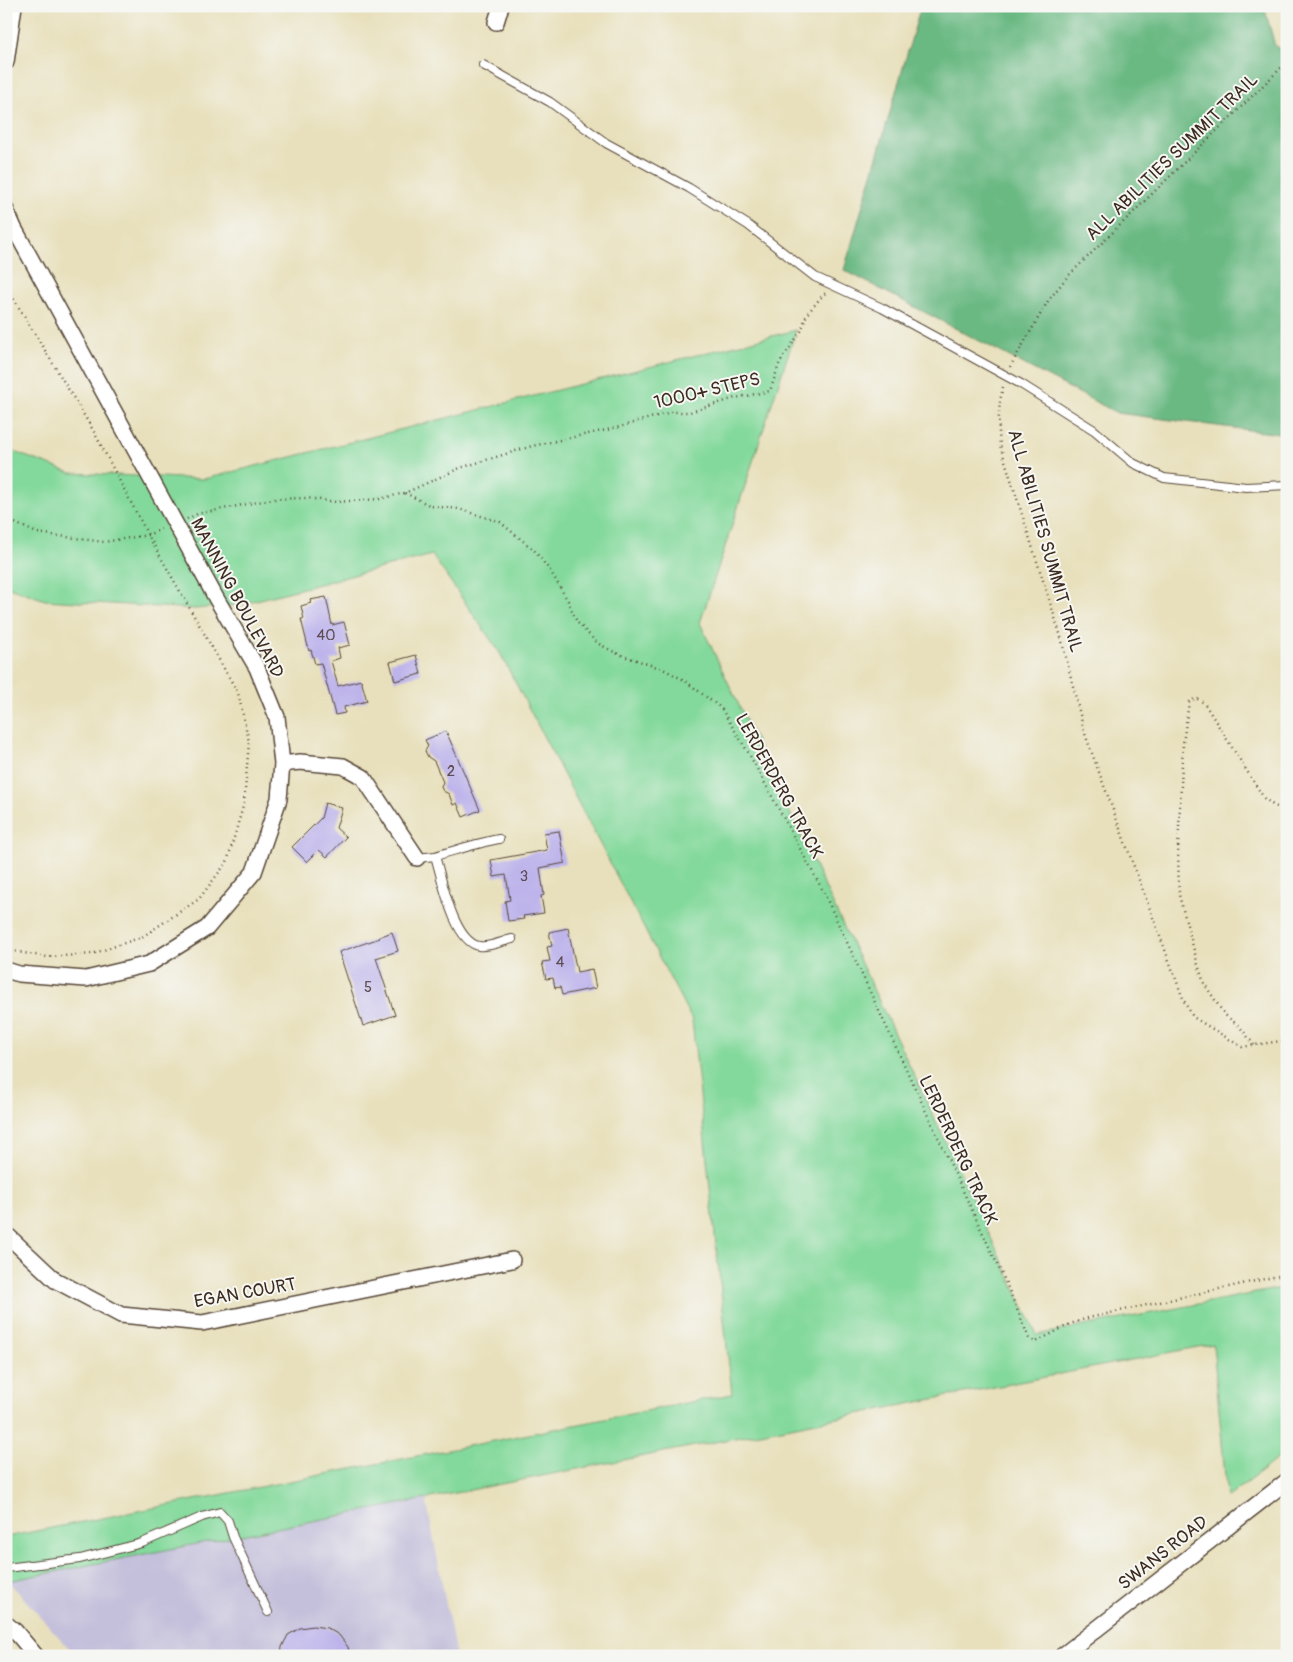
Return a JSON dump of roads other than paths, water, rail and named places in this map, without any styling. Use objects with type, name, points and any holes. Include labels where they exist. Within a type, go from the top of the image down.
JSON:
[{"type":"street","points":[[6,62],[14,6]]},
{"type":"street","points":[[496,22],[500,6]]},
{"type":"street","name":"MANNING BOULEVARD","points":[[6,210],[14,228],[176,524],[257,668],[277,717],[282,764],[279,799],[254,872],[206,928],[149,964],[86,979],[19,974],[6,970]]},
{"type":"street","points":[[282,764],[300,762],[343,766],[363,777],[417,858]]},
{"type":"street","name":"EGAN COURT","points":[[6,1234],[55,1280],[121,1315],[202,1323],[512,1260]]},
{"type":"street","name":"SWANS ROAD","points":[[1062,1656],[1287,1481]]},
{"type":"street","points":[[6,1624],[15,1631],[36,1656]]},
{"type":"lane","points":[[483,64],[550,102],[606,143],[689,188],[740,219],[816,277],[882,308],[1007,376],[1094,430],[1134,463],[1164,478],[1246,487],[1287,485]]},
{"type":"lane","points":[[417,858],[435,856],[477,843],[499,839]]},
{"type":"lane","points":[[435,856],[451,911],[461,932],[470,943],[481,947],[512,939]]},
{"type":"lane","points":[[6,1568],[80,1559],[142,1543],[202,1517],[220,1512],[228,1521],[268,1612]]}]
